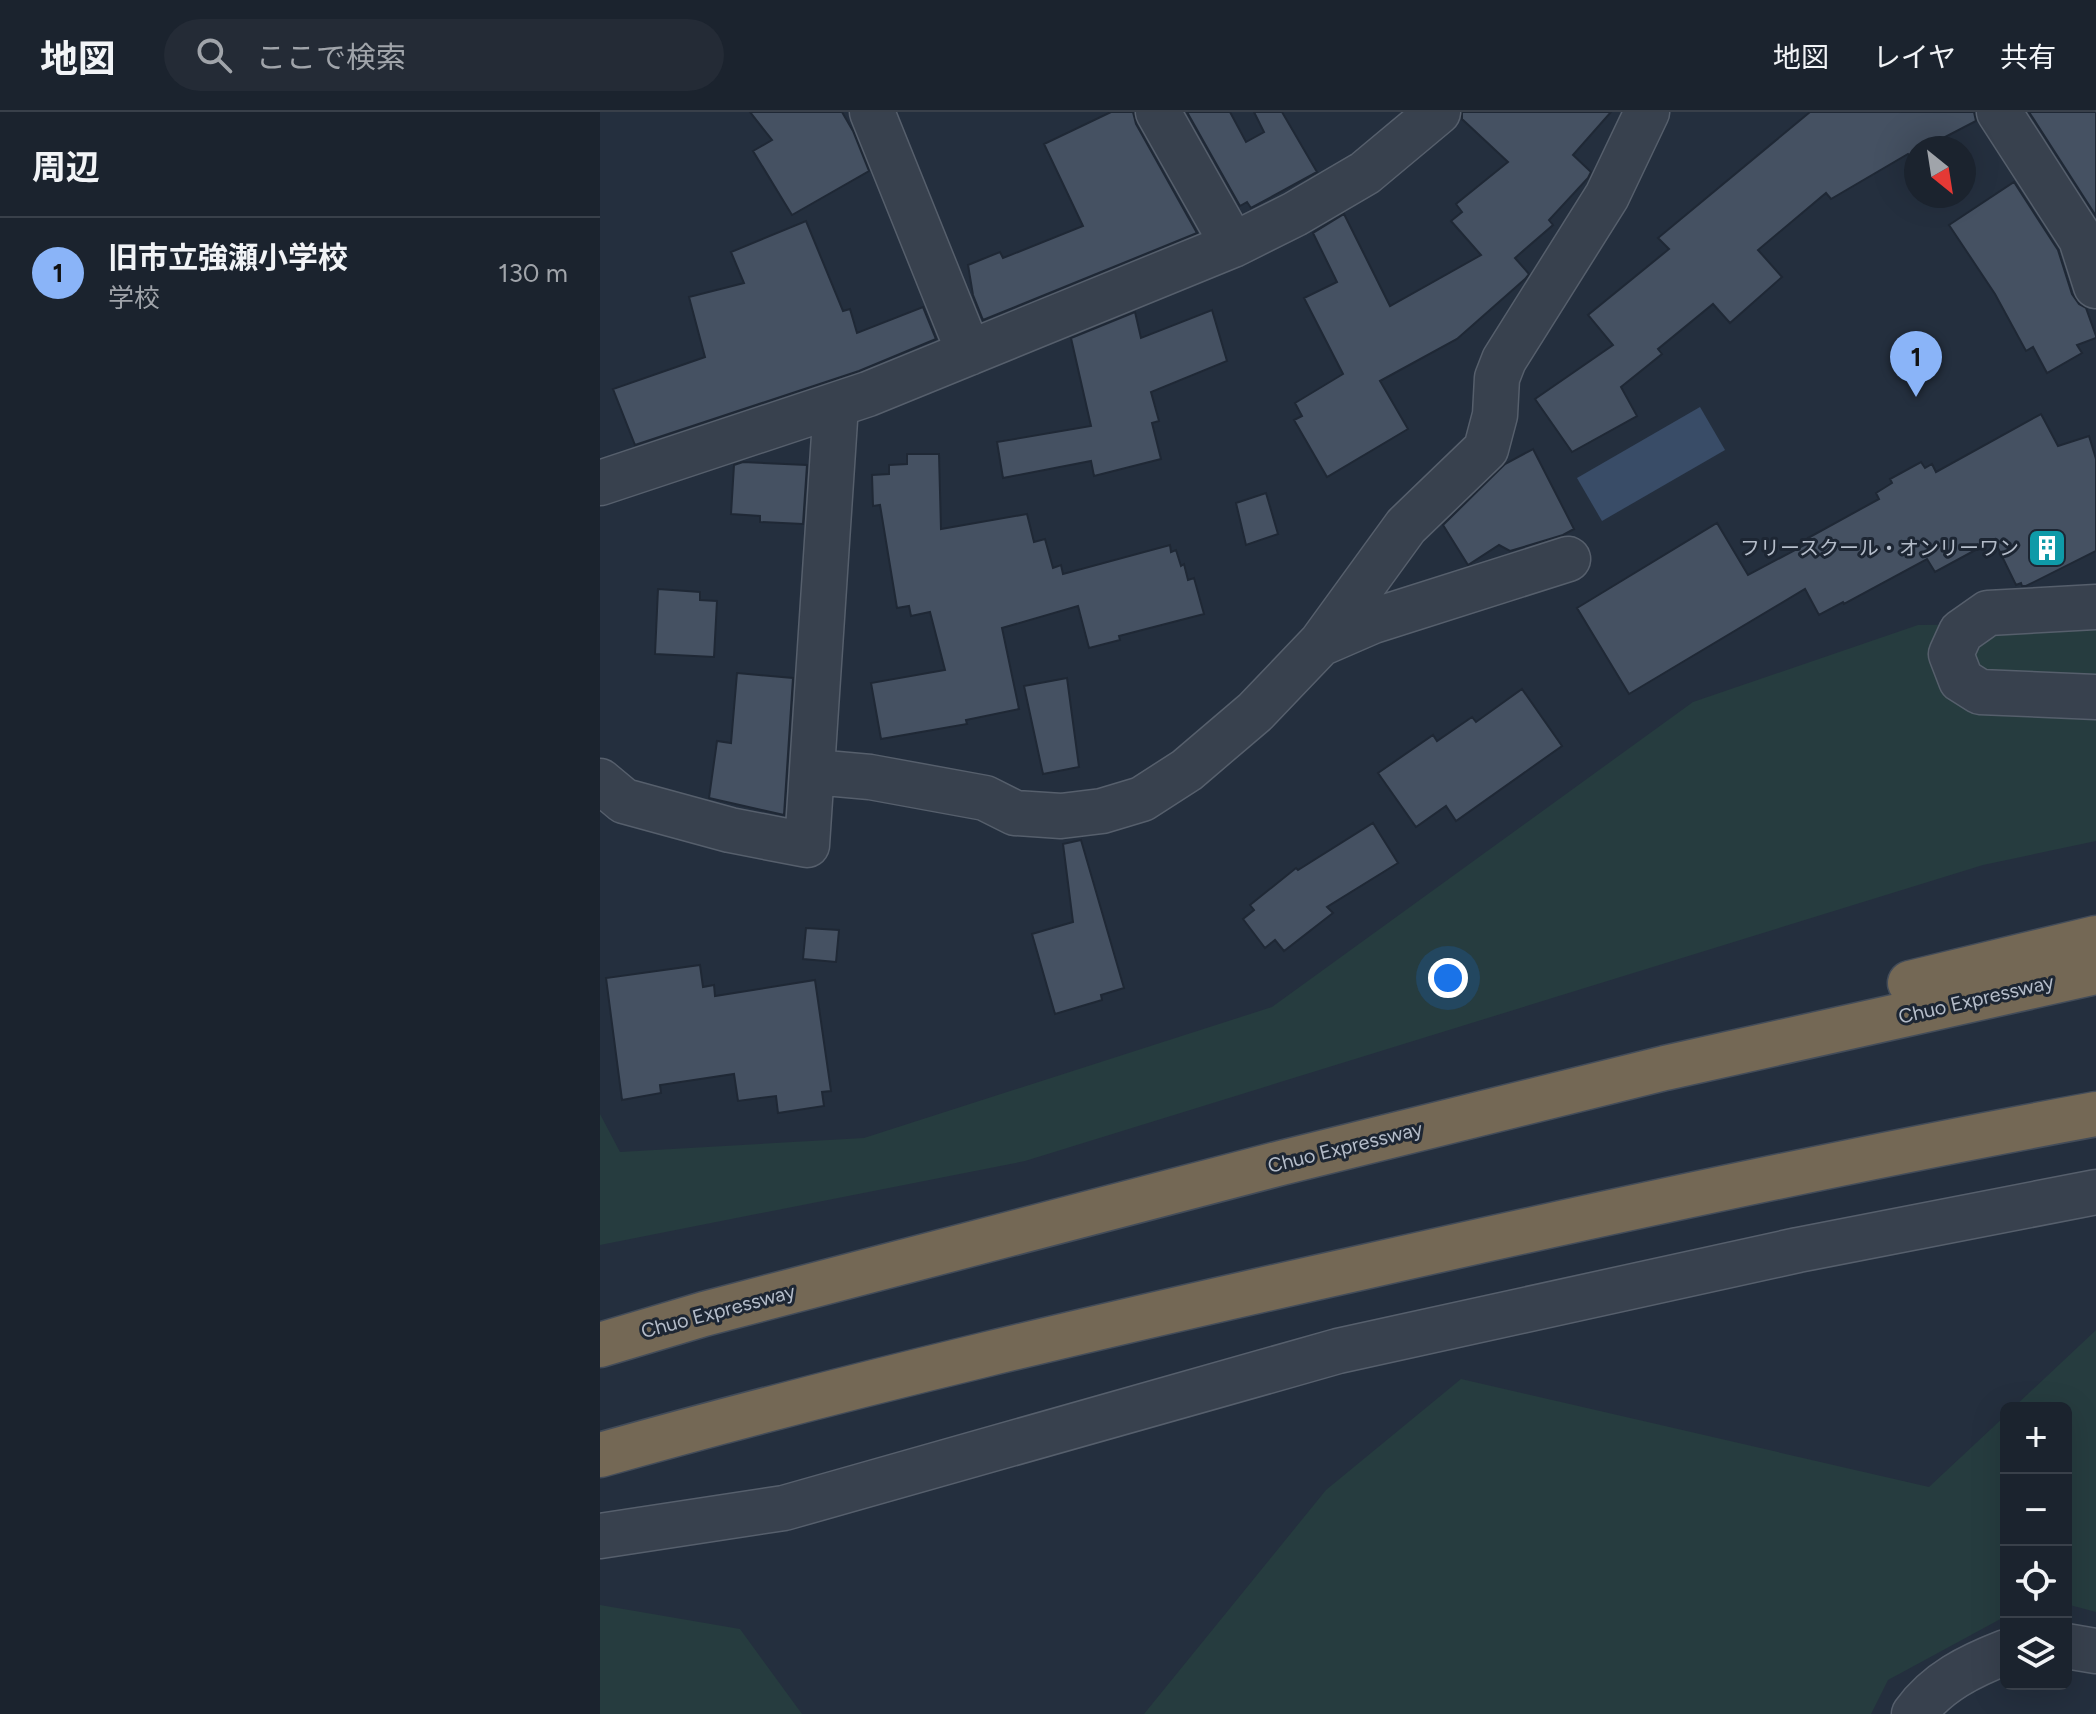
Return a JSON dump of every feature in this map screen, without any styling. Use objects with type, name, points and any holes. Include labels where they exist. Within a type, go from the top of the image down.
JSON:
[{"type":"highway","points":[[704,1314],[1278,1144],[1659,1044],[2096,938]]},
{"type":"highway","name":"Chuo Expressway","points":[[600,1345],[704,1314],[1281,1163],[1665,1068],[2096,972]]},
{"type":"highway","points":[[600,1455],[733,1417],[1195,1305],[1620,1209],[1967,1137],[2096,1114]]},
{"type":"street","points":[[872,112],[969,353]]},
{"type":"street","points":[[1158,112],[1233,245]]},
{"type":"street","points":[[600,483],[836,405],[1233,245],[1295,214],[1365,173],[1438,112]]},
{"type":"street","points":[[814,772],[870,777],[985,798],[1015,813],[1061,816],[1102,811],[1142,799],[1187,770],[1255,712],[1320,644],[1406,526],[1486,449],[1495,415],[1497,378],[1504,360],[1607,196],[1647,112]]},
{"type":"street","points":[[1999,112],[2081,239],[2096,286]]},
{"type":"street","points":[[600,781],[624,801],[730,830],[807,845],[836,405]]},
{"type":"street","points":[[1320,644],[1373,621],[1568,559]]},
{"type":"street","points":[[2096,607],[1988,613],[1961,632],[1951,654],[1961,680],[1980,692],[2096,697]]},
{"type":"street","points":[[600,1536],[784,1508],[1338,1351],[1798,1250],[2096,1192]]},
{"type":"street","points":[[2072,1647],[2096,1651]]},
{"type":"street","points":[[1914,1714],[1925,1699],[1966,1668],[2000,1654]]},
{"type":"green space","points":[[2096,623],[2096,841],[1983,865],[1025,1161],[600,1245],[600,1114],[620,1152],[864,1138],[1272,1007],[1693,702],[1918,625]]},
{"type":"green space","points":[[2096,1330],[2096,1612],[2072,1606],[2072,1402],[2019,1402]]},
{"type":"green space","points":[[1461,1379],[1929,1487],[2000,1421],[2000,1619],[1888,1680],[1871,1714],[1144,1714],[1326,1490]]},
{"type":"green space","points":[[600,1605],[740,1629],[802,1714],[600,1714]]},
{"type":"water","points":[[1700,407],[1725,450],[1602,521],[1577,478]]},
{"type":"building","points":[[750,112],[842,112],[869,171],[792,215],[753,151],[772,140]]},
{"type":"building","points":[[1111,112],[1133,112],[1136,124],[1197,233],[983,320],[973,295],[968,265],[1000,252],[1003,258],[1083,226],[1044,144]]},
{"type":"building","points":[[1187,112],[1230,112],[1246,142],[1264,132],[1254,112],[1282,112],[1317,172],[1251,208],[1247,202],[1240,206]]},
{"type":"building","points":[[1462,112],[1611,112],[1573,155],[1591,172],[1588,178],[1549,220],[1553,225],[1515,258],[1529,274],[1457,339],[1380,381],[1408,429],[1327,477],[1294,420],[1302,416],[1295,403],[1343,374],[1304,298],[1337,282],[1313,233],[1344,214],[1390,306],[1481,255],[1451,221],[1462,212],[1456,204],[1508,162],[1462,119]]},
{"type":"building","points":[[1810,112],[1974,112],[1976,121],[1947,136],[1904,136],[1904,156],[1831,199],[1826,193],[1758,250],[1782,277],[1730,323],[1713,304],[1658,349],[1662,354],[1621,387],[1637,416],[1572,452],[1535,399],[1613,345],[1588,315],[1669,249],[1658,238]]},
{"type":"building","points":[[2029,112],[2096,112],[2096,216]]},
{"type":"building","points":[[2014,182],[2058,250],[2072,294],[2086,308],[2096,338],[2077,345],[2082,353],[2047,373],[2033,347],[2026,351],[1995,294],[1949,225]]},
{"type":"building","points":[[806,221],[843,311],[850,309],[857,333],[923,307],[936,339],[859,371],[635,445],[613,389],[705,357],[689,297],[744,283],[731,252]]},
{"type":"building","points":[[1212,310],[1227,361],[1151,392],[1159,421],[1152,423],[1161,459],[1094,476],[1091,461],[1003,478],[997,442],[1091,426],[1071,338],[1135,312],[1141,338]]},
{"type":"building","points":[[2041,414],[2058,446],[2089,436],[2096,459],[2096,551],[2026,586],[2021,583],[2016,585],[1994,540],[1935,572],[1927,559],[1819,615],[1805,589],[1629,694],[1577,608],[1717,523],[1748,575],[1810,542],[1808,538],[1879,499],[1876,493],[1892,483],[1890,479],[1921,462],[1925,468],[1932,464],[1936,472]]},
{"type":"building","points":[[1533,449],[1574,529],[1510,551],[1499,545],[1468,565],[1443,525],[1505,464]]},
{"type":"building","points":[[907,454],[939,454],[941,529],[1027,514],[1034,542],[1045,539],[1053,568],[1061,565],[1063,574],[1170,545],[1171,552],[1176,550],[1181,566],[1184,564],[1188,580],[1194,578],[1204,614],[1119,636],[1120,640],[1089,648],[1078,606],[1002,628],[1019,709],[966,720],[967,724],[881,739],[871,683],[945,670],[930,612],[911,616],[909,606],[897,608],[880,505],[873,506],[872,475],[889,474],[889,465],[907,464]]},
{"type":"building","points":[[743,462],[807,465],[803,524],[760,522],[760,516],[731,514],[734,465]]},
{"type":"building","points":[[1266,493],[1278,534],[1246,545],[1236,503]]},
{"type":"building","points":[[658,589],[700,592],[700,600],[717,601],[714,657],[655,654]]},
{"type":"building","points":[[737,673],[793,678],[784,815],[709,798],[717,741],[731,743]]},
{"type":"building","points":[[1067,678],[1079,767],[1043,774],[1024,686]]},
{"type":"building","points":[[1522,689],[1562,746],[1456,821],[1446,806],[1416,827],[1378,773],[1433,735],[1437,741],[1472,717],[1476,722]]},
{"type":"building","points":[[1373,823],[1398,863],[1327,907],[1333,913],[1284,951],[1275,940],[1265,948],[1243,919],[1254,910],[1250,905],[1296,868],[1298,870]]},
{"type":"building","points":[[1081,840],[1124,988],[1101,995],[1102,1000],[1055,1014],[1032,934],[1073,922],[1063,844]]},
{"type":"building","points":[[806,928],[839,930],[836,962],[803,959]]},
{"type":"building","points":[[700,965],[703,987],[714,985],[715,996],[815,980],[831,1091],[822,1092],[824,1106],[778,1113],[776,1096],[738,1101],[734,1074],[660,1085],[661,1093],[622,1100],[606,978]]},
{"type":"place","name":"旧市立強瀬小学校","points":[[1916,397]]},
{"type":"place","name":"フリースクール・オンリーワン","points":[[2047,548]]}]
